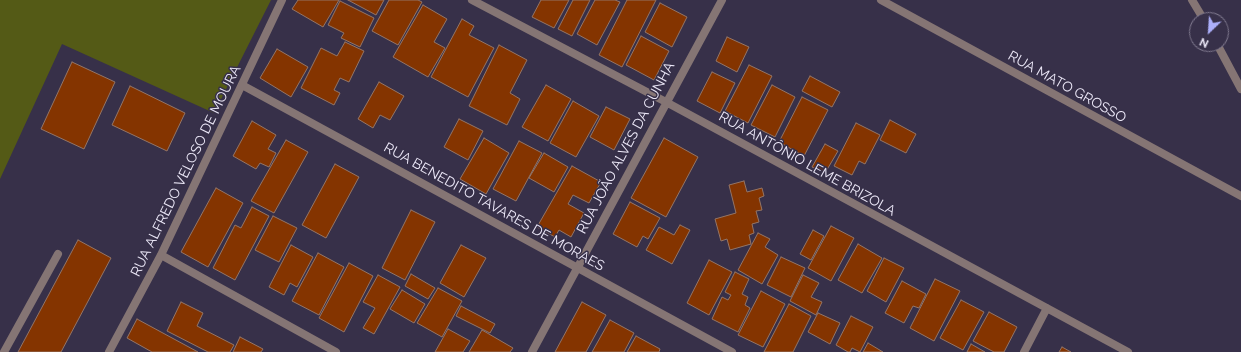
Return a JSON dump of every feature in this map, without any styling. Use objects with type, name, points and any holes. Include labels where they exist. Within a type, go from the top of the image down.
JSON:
[{"type":"street","name":"RUA ALFREDO VELOSO DE MOURA","points":[[109,352],[161,255],[282,0]]},
{"type":"street","name":"RUA ANTÔNIO LEME BRIZOLA","points":[[472,0],[666,102],[1128,352]]},
{"type":"street","name":"RUA JOÃO ALVES DA CUNHA","points":[[532,352],[722,0]]},
{"type":"street","name":"RUA MATO GROSSO","points":[[881,0],[1241,196]]},
{"type":"street","points":[[1192,0],[1199,12]]},
{"type":"street","points":[[1221,52],[1241,89]]},
{"type":"street","name":"RUA BENEDITO TAVARES DE MORAES","points":[[242,85],[732,352]]},
{"type":"street","points":[[4,352],[58,254]]},
{"type":"street","points":[[161,255],[336,352]]},
{"type":"street","points":[[1024,352],[1047,308]]},
{"type":"green space","points":[[0,0],[271,0],[214,113],[62,44],[0,179]]},
{"type":"building","points":[[298,0],[339,0],[323,27],[292,9]]},
{"type":"building","points":[[348,0],[384,0],[376,15]]},
{"type":"building","points":[[389,0],[418,0],[422,2],[398,45],[372,31]]},
{"type":"building","points":[[541,0],[569,0],[554,28],[532,17]]},
{"type":"building","points":[[573,0],[590,0],[572,36],[558,29]]},
{"type":"building","points":[[595,0],[615,0],[620,2],[597,45],[577,34]]},
{"type":"building","points":[[627,0],[656,0],[622,67],[599,55]]},
{"type":"building","points":[[340,1],[374,18],[360,47],[341,38],[344,33],[328,25]]},
{"type":"building","points":[[660,3],[687,17],[672,47],[645,32]]},
{"type":"building","points":[[423,5],[447,19],[434,42],[445,48],[428,77],[393,57]]},
{"type":"building","points":[[462,19],[474,26],[469,35],[494,48],[468,97],[431,77]]},
{"type":"building","points":[[641,36],[669,51],[654,80],[626,65]]},
{"type":"building","points":[[727,37],[749,47],[737,72],[716,61]]},
{"type":"building","points":[[345,42],[364,51],[349,82],[340,78],[334,90],[340,93],[334,105],[301,88],[321,48],[337,56]]},
{"type":"building","points":[[499,45],[527,60],[510,93],[520,99],[507,125],[469,106]]},
{"type":"building","points":[[277,49],[308,67],[291,97],[260,78]]},
{"type":"building","points":[[72,62],[115,82],[84,149],[41,129]]},
{"type":"building","points":[[749,65],[772,76],[748,123],[725,111]]},
{"type":"building","points":[[712,72],[735,83],[720,113],[697,101]]},
{"type":"building","points":[[810,76],[840,92],[832,107],[802,91]]},
{"type":"building","points":[[379,82],[404,96],[390,120],[380,115],[373,128],[358,119]]},
{"type":"building","points":[[546,85],[571,99],[548,141],[522,127]]},
{"type":"building","points":[[772,85],[795,97],[775,137],[751,125]]},
{"type":"building","points":[[130,86],[185,113],[167,151],[112,125]]},
{"type":"building","points":[[802,97],[828,110],[804,156],[779,142]]},
{"type":"building","points":[[573,101],[599,116],[576,157],[550,143]]},
{"type":"building","points":[[606,107],[630,119],[614,150],[590,137]]},
{"type":"building","points":[[459,119],[483,131],[468,160],[444,147]]},
{"type":"building","points":[[890,120],[916,134],[906,153],[880,140]]},
{"type":"building","points":[[252,121],[276,135],[268,149],[276,153],[269,167],[260,163],[256,169],[233,156]]},
{"type":"building","points":[[856,123],[880,135],[865,164],[859,161],[852,175],[834,166]]},
{"type":"building","points":[[484,138],[509,153],[486,194],[460,179]]},
{"type":"building","points":[[664,138],[698,157],[666,217],[631,198]]},
{"type":"building","points":[[286,140],[308,152],[274,213],[251,201]]},
{"type":"building","points":[[519,141],[542,153],[516,201],[493,189]]},
{"type":"building","points":[[825,144],[838,151],[825,173],[812,167]]},
{"type":"building","points":[[544,153],[568,167],[554,192],[529,178]]},
{"type":"building","points":[[335,164],[359,177],[326,238],[302,225]]},
{"type":"building","points":[[572,166],[601,182],[589,203],[573,195],[568,204],[584,213],[571,237],[559,230],[555,237],[537,227]]},
{"type":"building","points":[[744,181],[747,192],[762,188],[764,196],[759,198],[762,210],[756,211],[759,222],[752,224],[754,233],[749,235],[751,244],[730,250],[727,239],[721,241],[715,219],[736,213],[729,185]]},
{"type":"building","points":[[216,188],[243,203],[208,267],[181,252]]},
{"type":"building","points":[[630,202],[660,218],[648,239],[643,236],[637,247],[613,234]]},
{"type":"building","points":[[252,207],[269,216],[235,280],[213,268],[235,225],[241,228]]},
{"type":"building","points":[[411,210],[435,222],[405,280],[382,268]]},
{"type":"building","points":[[273,216],[297,228],[279,262],[255,250]]},
{"type":"building","points":[[680,225],[690,230],[672,264],[646,250],[659,227],[674,235]]},
{"type":"building","points":[[831,226],[854,238],[831,281],[808,268]]},
{"type":"building","points":[[813,230],[824,236],[811,260],[800,254]]},
{"type":"building","points":[[758,233],[770,239],[765,247],[778,255],[762,284],[738,270]]},
{"type":"building","points":[[78,240],[111,258],[61,352],[18,352]]},
{"type":"building","points":[[858,244],[882,258],[862,293],[838,280]]},
{"type":"building","points":[[291,245],[313,257],[297,287],[290,283],[284,295],[269,287]]},
{"type":"building","points":[[461,245],[486,258],[464,297],[440,283]]},
{"type":"building","points":[[318,253],[344,267],[319,315],[292,301]]},
{"type":"building","points":[[781,257],[805,268],[791,297],[767,285]]},
{"type":"building","points":[[884,258],[904,268],[886,302],[867,291]]},
{"type":"building","points":[[709,260],[732,272],[709,315],[687,303]]},
{"type":"building","points":[[349,263],[373,276],[344,332],[319,318]]},
{"type":"building","points":[[735,272],[749,279],[742,294],[748,297],[745,305],[750,308],[738,332],[712,319],[722,297],[728,300],[731,295],[725,292]]},
{"type":"building","points":[[411,274],[435,288],[428,299],[405,286]]},
{"type":"building","points":[[378,275],[400,287],[374,334],[363,328],[375,308],[363,302]]},
{"type":"building","points":[[803,275],[819,283],[811,297],[822,302],[816,315],[790,301]]},
{"type":"building","points":[[935,279],[960,291],[934,341],[910,328]]},
{"type":"building","points":[[902,281],[926,294],[919,308],[913,306],[904,323],[885,313]]},
{"type":"building","points":[[438,288],[462,301],[442,337],[417,323]]},
{"type":"building","points":[[402,290],[425,304],[414,323],[390,309]]},
{"type":"building","points":[[761,291],[785,304],[763,347],[738,335]]},
{"type":"building","points":[[961,300],[984,312],[963,350],[940,338]]},
{"type":"building","points":[[181,302],[203,313],[197,326],[234,345],[230,352],[208,352],[167,331]]},
{"type":"building","points":[[582,302],[606,315],[586,352],[555,352]]},
{"type":"building","points":[[789,304],[811,316],[793,352],[764,352]]},
{"type":"building","points":[[461,306],[495,324],[490,333],[456,316]]},
{"type":"building","points":[[989,312],[1017,327],[1004,352],[994,352],[973,341]]},
{"type":"building","points":[[818,313],[840,323],[830,344],[808,332]]},
{"type":"building","points":[[851,316],[873,327],[860,352],[852,348],[850,352],[848,352],[836,345]]},
{"type":"building","points":[[137,319],[198,352],[152,352],[127,338]]},
{"type":"building","points":[[610,320],[634,333],[624,352],[592,352]]},
{"type":"building","points":[[448,329],[470,341],[463,352],[435,352]]},
{"type":"building","points":[[482,330],[513,348],[510,352],[469,352]]},
{"type":"building","points":[[636,336],[660,349],[659,352],[627,352]]},
{"type":"building","points":[[240,337],[263,349],[261,352],[233,352]]},
{"type":"building","points":[[868,343],[883,352],[863,352]]},
{"type":"building","points":[[971,344],[985,352],[967,352]]},
{"type":"building","points":[[1062,347],[1071,352],[1059,352]]}]
